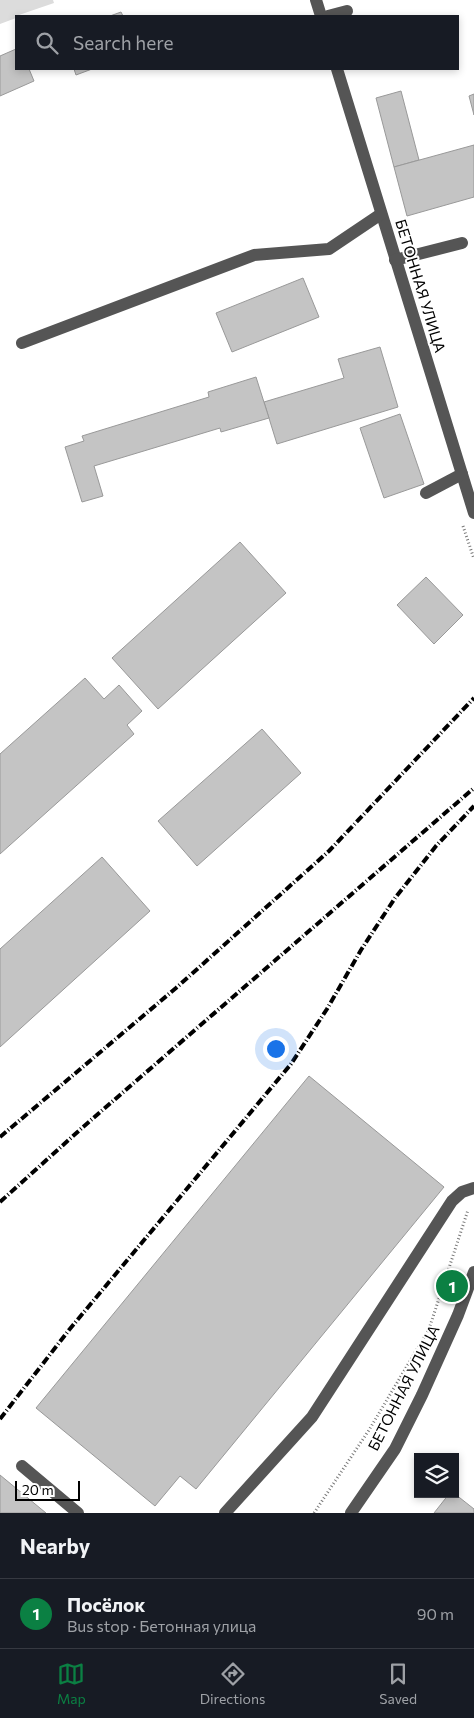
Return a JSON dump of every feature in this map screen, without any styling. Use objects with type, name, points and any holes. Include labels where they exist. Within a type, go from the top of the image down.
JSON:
[{"type":"street","points":[[316,0],[321,15]]},
{"type":"street","points":[[332,15],[347,11]]},
{"type":"street","name":"БЕТОННАЯ УЛИЦА","points":[[337,70],[474,513]]},
{"type":"street","points":[[22,343],[254,255],[329,249],[381,214]]},
{"type":"street","points":[[395,260],[462,243]]},
{"type":"street","points":[[426,493],[462,474]]},
{"type":"street","points":[[225,1513],[312,1417],[452,1201],[462,1192],[474,1188]]},
{"type":"street","name":"БЕТОННАЯ УЛИЦА","points":[[351,1513],[395,1449],[458,1315],[474,1272]]},
{"type":"street","points":[[22,1466],[78,1513]]},
{"type":"path","points":[[314,1513],[369,1430],[429,1329],[471,1202]]},
{"type":"shaded area","points":[[0,0],[53,0],[54,3],[15,15],[15,18],[0,24]]},
{"type":"building","points":[[15,49],[15,70],[29,70],[34,81],[0,96],[0,56]]},
{"type":"building","points":[[74,70],[89,70],[76,75]]},
{"type":"building","points":[[401,91],[419,160],[394,167],[376,98]]},
{"type":"building","points":[[474,94],[474,115],[469,96]]},
{"type":"building","points":[[474,145],[474,197],[407,216],[394,167]]},
{"type":"building","points":[[303,278],[319,317],[232,352],[216,313]]},
{"type":"building","points":[[380,347],[398,407],[277,444],[264,402],[344,378],[338,359]]},
{"type":"building","points":[[256,377],[269,418],[221,432],[220,428],[94,466],[103,496],[82,502],[65,447],[84,441],[82,436],[209,397],[208,392]]},
{"type":"building","points":[[400,414],[424,484],[384,498],[360,428]]},
{"type":"building","points":[[240,542],[286,593],[158,709],[112,658]]},
{"type":"building","points":[[426,577],[463,615],[434,644],[397,605]]},
{"type":"building","points":[[85,678],[104,699],[119,685],[142,711],[127,725],[134,734],[0,854],[0,754]]},
{"type":"building","points":[[262,729],[301,773],[197,866],[158,821]]},
{"type":"building","points":[[102,857],[150,911],[0,1047],[0,949]]},
{"type":"building","points":[[309,1076],[444,1187],[196,1489],[180,1476],[155,1506],[36,1408]]},
{"type":"building","points":[[0,1475],[46,1513],[0,1513]]},
{"type":"building","points":[[459,1497],[474,1509],[474,1513],[434,1513],[446,1498]]},
{"type":"railway","points":[[0,1137],[176,988],[329,851],[474,698]]},
{"type":"railway","points":[[0,1202],[83,1127],[474,788]]},
{"type":"railway","points":[[0,1419],[69,1330],[291,1064],[395,898],[436,846],[474,806]]},
{"type":"place","name":"Посёлок","points":[[452,1286]]}]
